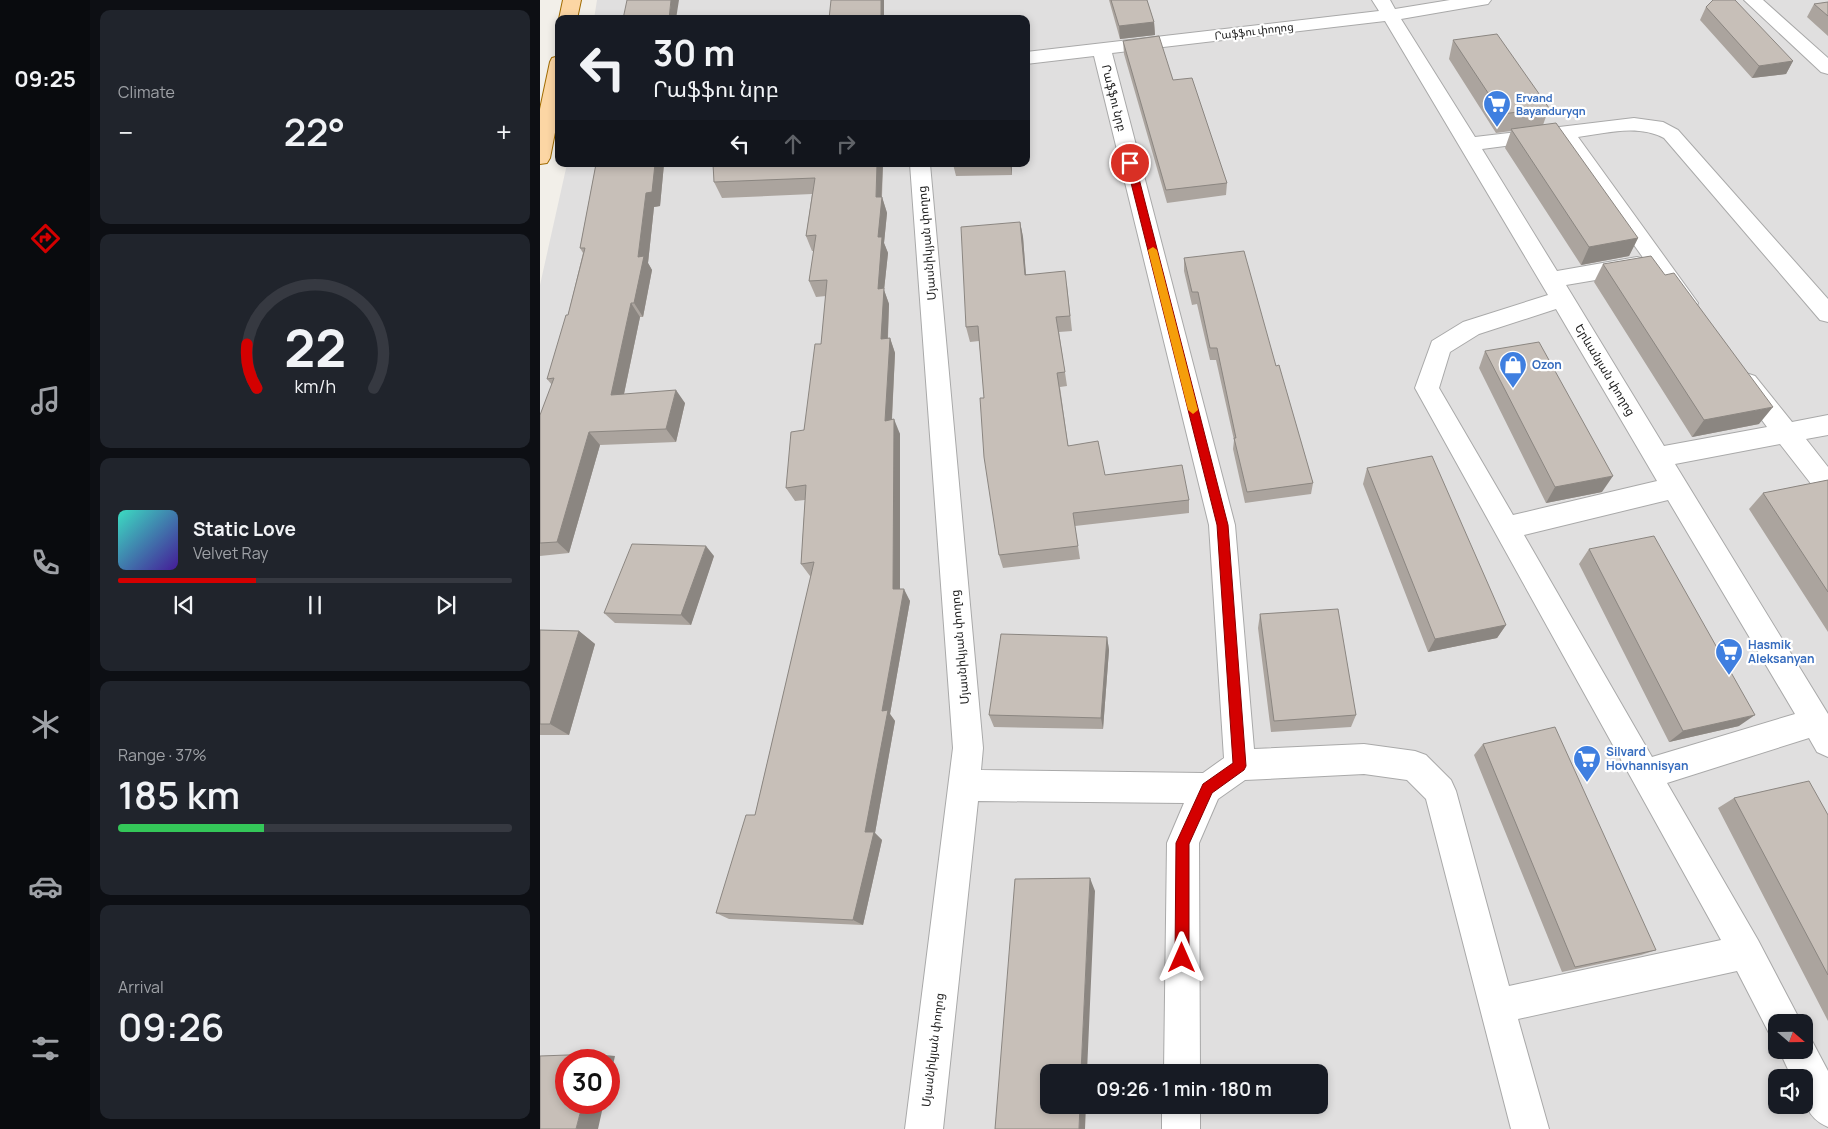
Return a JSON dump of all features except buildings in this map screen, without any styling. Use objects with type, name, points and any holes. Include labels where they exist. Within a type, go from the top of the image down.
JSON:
[{"type":"main road","points":[[569,15],[572,0]]},
{"type":"main road","points":[[540,158],[552,118],[555,94]]},
{"type":"street","name":"Րաֆֆու փողոց","points":[[1030,57],[1386,7],[1482,0]]},
{"type":"street","points":[[1753,0],[1828,68]]},
{"type":"street","name":"Երևանյան փողոց","points":[[1386,7],[1822,732]]},
{"type":"street","name":"Րաֆֆու նրբ","points":[[1101,48],[1222,525],[1240,766]]},
{"type":"street","points":[[1469,144],[1634,124],[1656,126],[1671,134],[1828,314]]},
{"type":"street","points":[[1564,132],[1656,262],[1697,316]]},
{"type":"street","name":"Մյասնիկյան փողոց","points":[[920,167],[968,748],[924,1129]]},
{"type":"street","points":[[1656,262],[1557,289],[1471,328],[1440,347],[1427,388],[1646,774],[1779,1014]]},
{"type":"street","points":[[1732,363],[1828,486]]},
{"type":"street","points":[[1657,457],[1828,425]]},
{"type":"street","points":[[1506,528],[1676,487]]},
{"type":"street","points":[[1646,774],[1822,732]]},
{"type":"street","points":[[1182,1064],[1183,843],[1207,788],[1240,766],[1364,758],[1415,766],[1440,791],[1530,1129]]},
{"type":"street","points":[[964,785],[1207,788]]},
{"type":"street","points":[[1497,1006],[1746,952]]},
{"type":"street","points":[[1802,1059],[1827,1103]]},
{"type":"street","points":[[1181,1114],[1181,1129]]},
{"type":"shaded area","points":[[597,0],[1828,0],[1828,1129],[540,1129],[540,285],[566,167],[1030,167],[1030,15],[595,15]]},
{"type":"slow traffic","points":[[1153,250],[1193,410]]},
{"type":"place","name":"Ervand Bayanduryqn","points":[[1497,128]]},
{"type":"place","name":"Ozon","points":[[1513,389]]},
{"type":"place","name":"Hasmik Aleksanyan","points":[[1729,676]]},
{"type":"place","name":"Silvard Hovhannisyan","points":[[1587,783]]},
{"type":"route","points":[[1130,163],[1222,525],[1240,766],[1207,788],[1183,843],[1182,958]]}]
